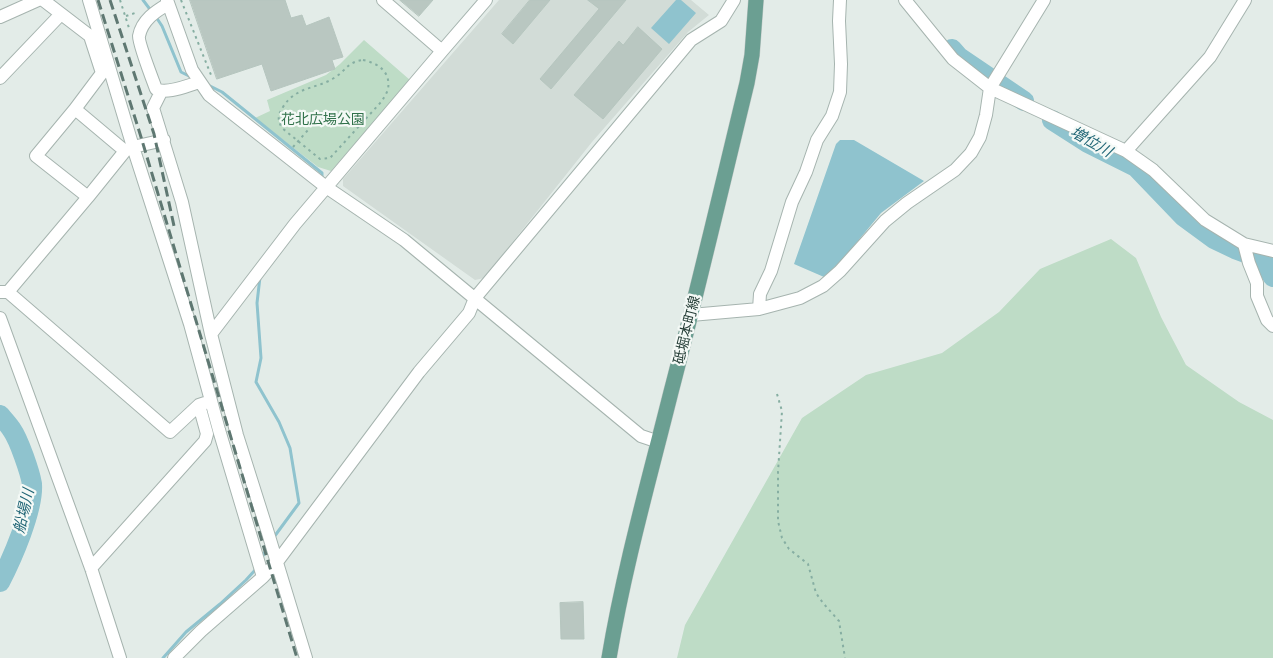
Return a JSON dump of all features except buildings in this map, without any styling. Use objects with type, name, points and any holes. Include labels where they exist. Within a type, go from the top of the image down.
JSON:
[{"type":"main road","name":"砥堀本町線","points":[[609,658],[615,620],[635,534],[691,315],[747,83],[752,55],[756,0]]},
{"type":"street","points":[[0,18],[38,0]]},
{"type":"street","points":[[43,0],[90,36],[106,70]]},
{"type":"street","points":[[88,0],[129,149],[190,324],[263,577]]},
{"type":"street","points":[[382,0],[442,51]]},
{"type":"street","points":[[211,334],[326,187],[486,0]]},
{"type":"street","points":[[174,658],[277,562],[419,372],[468,313],[475,298],[691,40],[721,21],[734,0]]},
{"type":"street","points":[[759,309],[760,294],[771,271],[792,202],[806,172],[817,140],[832,116],[840,92],[840,0]]},
{"type":"street","points":[[905,0],[953,59],[990,88],[1126,151],[1153,170],[1205,220],[1244,244],[1273,251]]},
{"type":"street","points":[[691,315],[759,309],[800,298],[823,286],[840,272],[885,221],[955,170],[971,153],[980,137],[990,88],[1044,0]]},
{"type":"street","points":[[1126,151],[1210,57],[1245,0]]},
{"type":"street","points":[[160,92],[156,89],[139,37],[144,24],[156,10],[167,2],[192,70],[208,95],[326,187],[404,240],[641,436],[658,442]]},
{"type":"street","points":[[0,78],[61,14]]},
{"type":"street","points":[[88,198],[36,156],[106,70]]},
{"type":"street","points":[[160,92],[200,82]]},
{"type":"street","points":[[160,92],[153,108],[182,202],[211,334],[237,435],[306,658]]},
{"type":"street","points":[[75,109],[129,149]]},
{"type":"street","points":[[164,140],[129,149],[4,292],[170,432],[199,406],[211,401]]},
{"type":"street","points":[[1244,244],[1248,263],[1257,282],[1257,296],[1267,320],[1273,326]]},
{"type":"street","points":[[0,318],[91,568],[120,658]]},
{"type":"street","points":[[91,568],[205,441],[207,434],[199,406]]},
{"type":"path","points":[[120,0],[126,16]]},
{"type":"path","points":[[181,0],[213,80]]},
{"type":"path","points":[[356,61],[373,62],[379,66],[386,75],[388,91],[382,101],[330,158],[320,159],[298,142],[278,122],[282,109],[288,100],[300,92],[333,79],[356,61]]},
{"type":"path","points":[[291,148],[308,130]]},
{"type":"path","points":[[776,394],[782,411],[778,521],[782,538],[789,549],[808,564],[816,593],[840,622],[845,658]]},
{"type":"shaded area","points":[[499,0],[691,0],[709,15],[688,32],[592,142],[484,278],[475,280],[343,186],[343,179]]},
{"type":"green space","name":"花北広場公園","points":[[364,40],[410,80],[331,171],[318,167],[255,118],[270,111],[267,100],[326,75]]},
{"type":"green space","points":[[1111,239],[1136,258],[1161,317],[1186,365],[1239,402],[1273,420],[1273,658],[677,658],[685,625],[802,418],[866,375],[942,353],[999,312],[1040,269]]},
{"type":"water","points":[[676,0],[681,0],[696,13],[669,44],[651,28]]},
{"type":"water","points":[[840,140],[854,140],[924,181],[881,213],[843,259],[824,277],[794,264],[836,144]]},
{"type":"waterway","points":[[143,0],[152,12]]},
{"type":"waterway","points":[[156,17],[162,26],[181,72],[191,77]]},
{"type":"waterway","name":"増位川","points":[[952,49],[959,57],[1024,101]]},
{"type":"waterway","points":[[208,85],[222,92],[322,173],[322,179]]},
{"type":"waterway","name":"増位川","points":[[1052,120],[1088,143],[1136,167],[1184,217],[1214,239],[1262,259],[1273,277]]},
{"type":"waterway","points":[[260,277],[257,303],[261,358],[256,382],[279,422],[290,448],[299,503],[274,537]]},
{"type":"waterway","name":"船場川","points":[[0,415],[11,428],[18,441],[32,484],[30,507],[26,520],[0,582]]},
{"type":"waterway","points":[[261,559],[268,547]]},
{"type":"waterway","points":[[163,658],[186,632],[220,604],[256,569]]},
{"type":"railway","points":[[98,0],[297,658]]},
{"type":"railway","points":[[110,0],[154,134],[174,226]]}]
